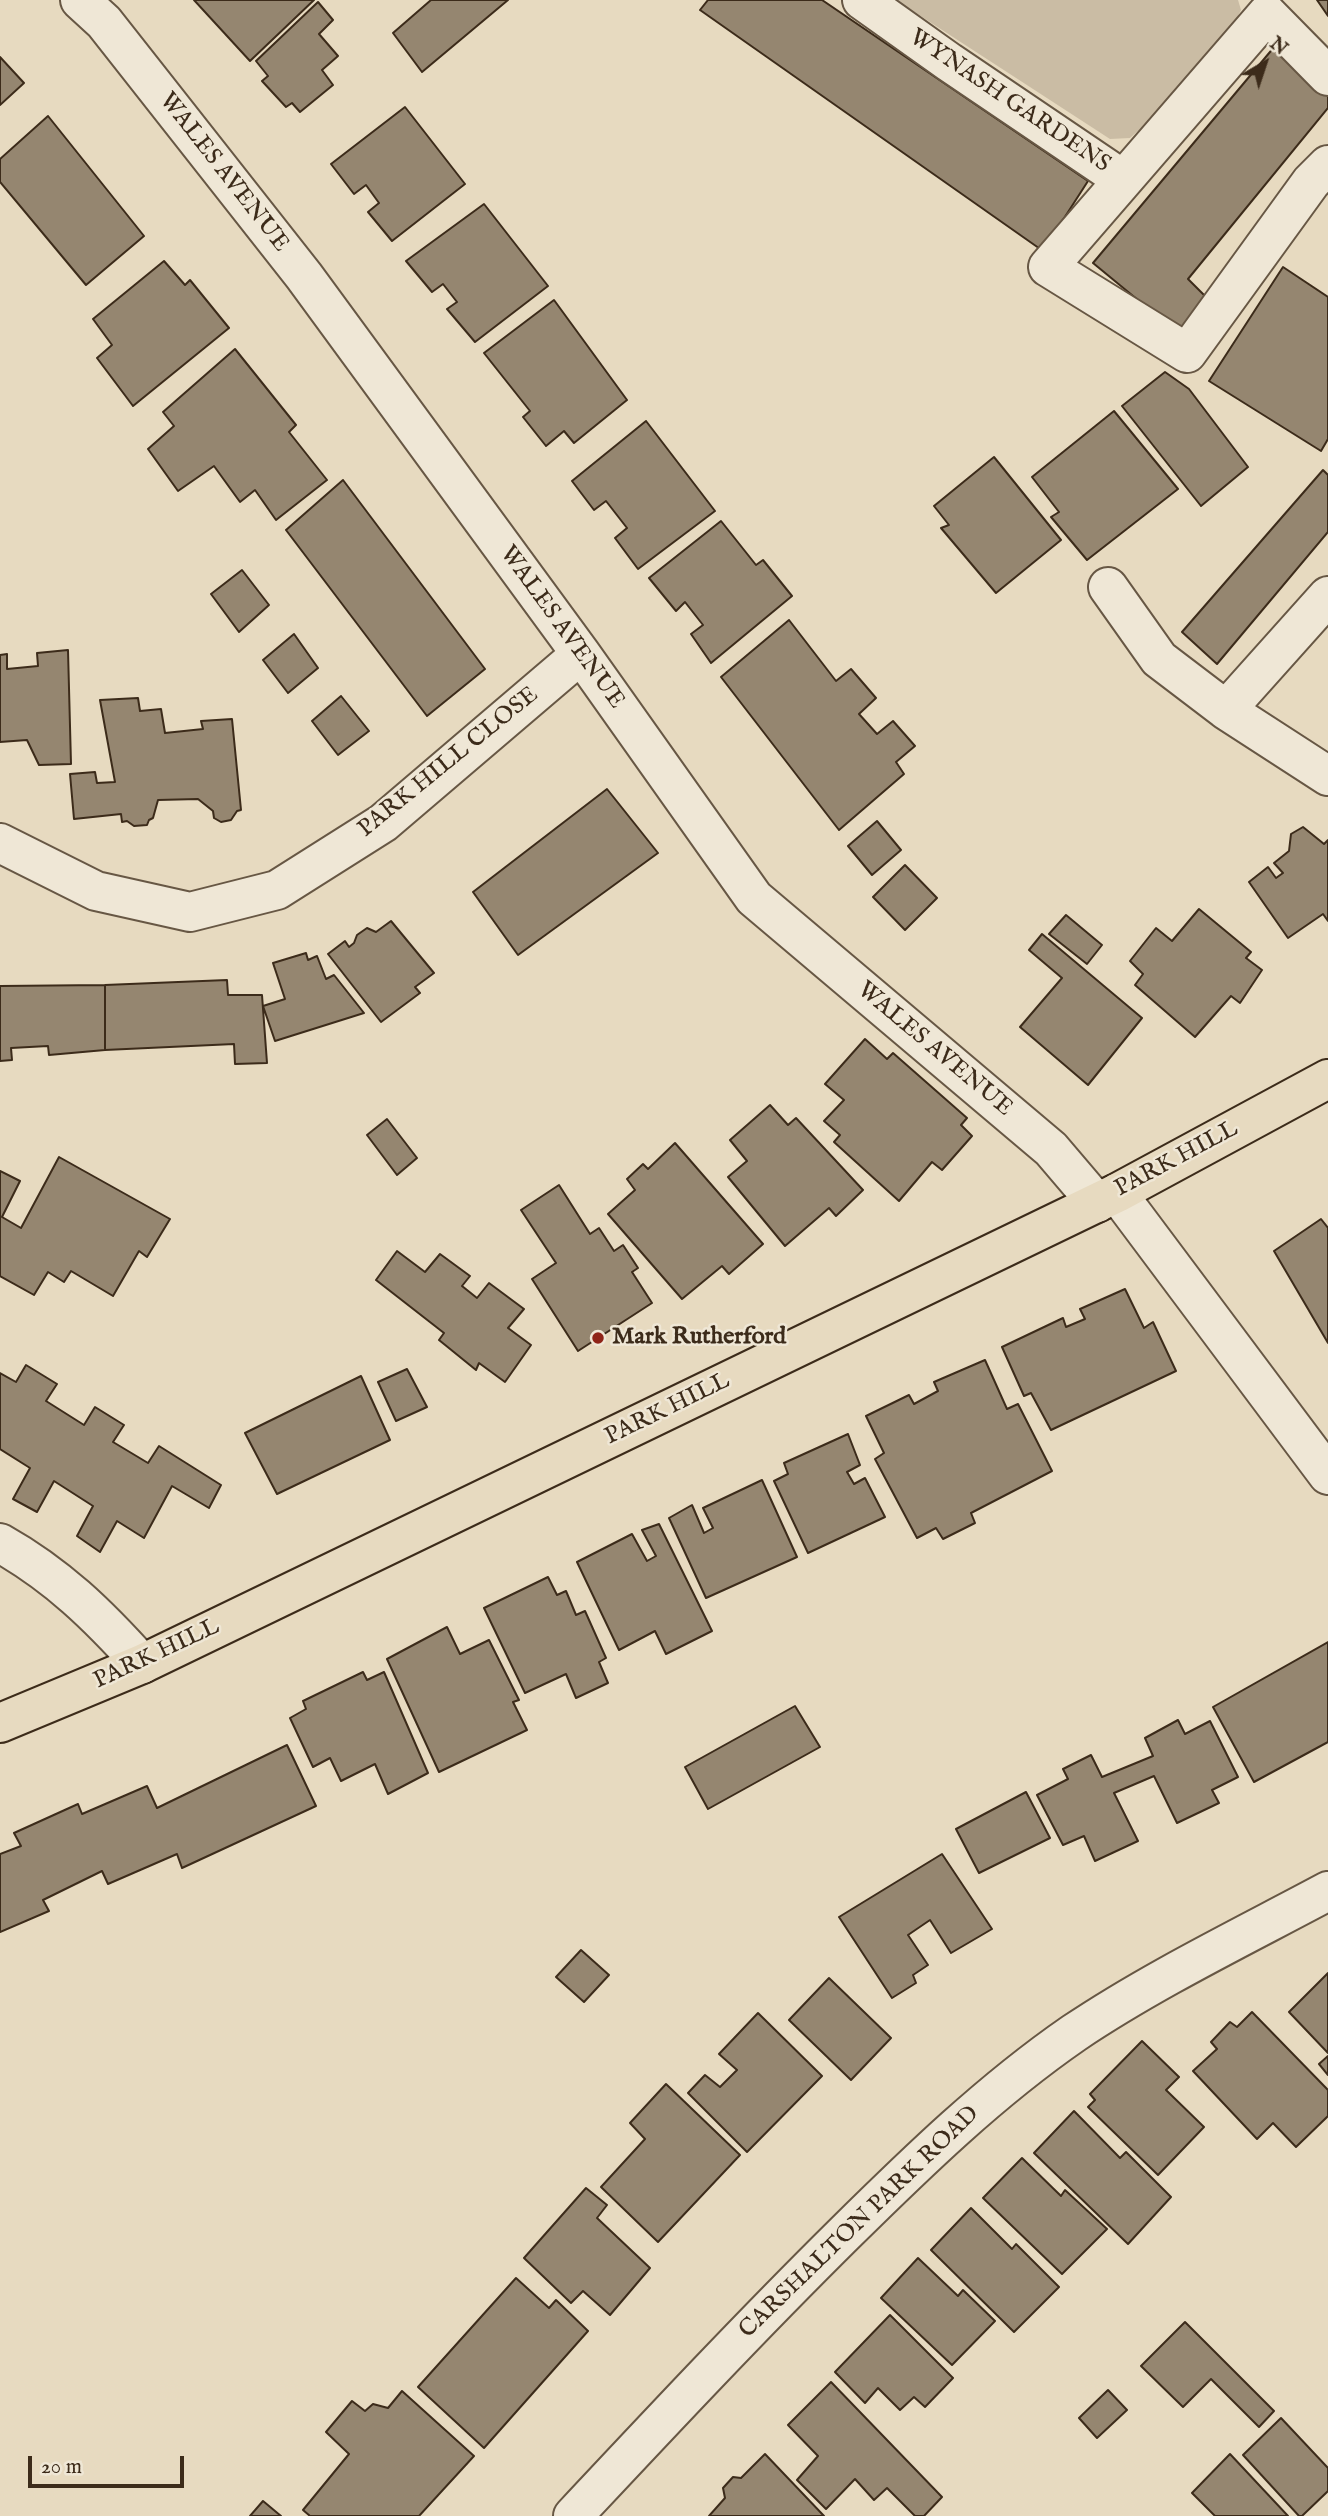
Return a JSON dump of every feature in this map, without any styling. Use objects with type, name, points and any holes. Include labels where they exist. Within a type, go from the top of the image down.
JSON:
[{"type":"main road","name":"PARK HILL","points":[[0,1723],[142,1664],[1107,1198],[1328,1079]]},
{"type":"street","name":"WALES AVENUE","points":[[80,0],[104,22],[304,276],[581,654],[754,898],[1107,1198],[1328,1475]]},
{"type":"street","name":"WYNASH GARDENS","points":[[862,0],[1122,179]]},
{"type":"street","name":"WYNASH GARDENS","points":[[1328,76],[1263,7],[1048,267],[1187,353],[1311,182],[1328,165]]},
{"type":"street","points":[[1108,587],[1159,659],[1226,710],[1328,776]]},
{"type":"street","points":[[1226,710],[1328,596]]},
{"type":"street","name":"PARK HILL CLOSE","points":[[0,843],[96,891],[190,912],[277,890],[383,823],[581,654]]},
{"type":"street","points":[[0,1543],[33,1562],[100,1617],[142,1664]]},
{"type":"street","name":"CARSHALTON PARK ROAD","points":[[573,2516],[779,2298],[916,2163],[971,2113],[1074,2033],[1128,2000],[1328,1891]]},
{"type":"shaded area","points":[[896,0],[1238,0],[1241,10],[1233,26],[1142,127],[1130,138],[1110,139]]},
{"type":"building","points":[[194,0],[314,0],[250,61]]},
{"type":"building","points":[[431,0],[508,0],[422,72],[393,33]]},
{"type":"building","points":[[708,0],[822,0],[1088,181],[1043,251],[700,10]]},
{"type":"building","points":[[1317,0],[1328,0],[1328,16]]},
{"type":"building","points":[[318,2],[333,20],[319,34],[338,56],[322,70],[333,85],[300,112],[292,103],[286,107],[262,81],[268,76],[256,61]]},
{"type":"building","points":[[1275,46],[1328,89],[1328,108],[1188,279],[1207,298],[1178,333],[1093,263]]},
{"type":"building","points":[[0,57],[24,83],[0,105]]},
{"type":"building","points":[[405,107],[465,184],[392,241],[368,212],[379,203],[366,185],[354,194],[331,164]]},
{"type":"building","points":[[48,116],[144,236],[86,285],[0,182],[0,159]]},
{"type":"building","points":[[484,204],[548,286],[475,342],[447,309],[457,302],[443,284],[432,292],[406,261]]},
{"type":"building","points":[[164,261],[185,285],[190,280],[229,328],[133,406],[97,358],[112,345],[93,319]]},
{"type":"building","points":[[1283,267],[1328,297],[1328,439],[1321,451],[1209,381]]},
{"type":"building","points":[[554,300],[627,400],[574,443],[564,431],[546,446],[523,417],[530,411],[484,353]]},
{"type":"building","points":[[235,349],[296,425],[289,432],[327,480],[276,520],[255,490],[240,502],[214,466],[178,491],[148,449],[174,426],[163,412]]},
{"type":"building","points":[[1165,372],[1189,389],[1248,467],[1201,506],[1122,406]]},
{"type":"building","points":[[1114,411],[1178,489],[1087,560],[1051,517],[1059,512],[1032,477]]},
{"type":"building","points":[[646,421],[715,511],[638,569],[615,538],[627,528],[606,501],[594,510],[572,481]]},
{"type":"building","points":[[994,457],[1061,540],[996,593],[941,528],[949,525],[934,506]]},
{"type":"building","points":[[1323,470],[1328,475],[1328,532],[1217,664],[1182,632]]},
{"type":"building","points":[[343,480],[485,669],[427,716],[286,530]]},
{"type":"building","points":[[721,521],[756,565],[763,560],[792,596],[711,663],[691,634],[703,625],[685,602],[676,611],[649,578]]},
{"type":"building","points":[[242,570],[269,605],[239,632],[211,594]]},
{"type":"building","points":[[789,620],[836,681],[851,669],[876,698],[859,714],[877,734],[893,721],[915,746],[896,762],[904,774],[839,830],[721,677]]},
{"type":"building","points":[[294,634],[318,668],[288,693],[263,660]]},
{"type":"building","points":[[68,650],[71,764],[39,765],[27,740],[0,742],[0,655],[7,654],[7,669],[38,666],[37,653]]},
{"type":"building","points":[[341,696],[369,731],[338,755],[312,721]]},
{"type":"building","points":[[138,698],[140,711],[161,709],[165,733],[203,729],[201,721],[232,719],[241,810],[237,811],[231,820],[221,822],[214,818],[213,811],[198,799],[158,800],[153,818],[147,825],[134,826],[127,821],[122,822],[121,814],[74,819],[70,774],[95,772],[97,783],[115,782],[100,700]]},
{"type":"building","points":[[607,789],[658,853],[518,955],[473,892]]},
{"type":"building","points":[[877,821],[901,850],[872,875],[848,846]]},
{"type":"building","points":[[1303,827],[1324,844],[1328,840],[1328,921],[1323,914],[1288,938],[1249,882],[1268,867],[1276,878],[1283,873],[1274,863],[1289,851],[1291,834]]},
{"type":"building","points":[[905,865],[937,898],[905,930],[873,897]]},
{"type":"building","points":[[1199,909],[1251,952],[1246,958],[1262,970],[1240,1003],[1231,996],[1195,1037],[1135,985],[1143,974],[1130,961],[1156,928],[1172,941]]},
{"type":"building","points":[[1066,915],[1102,945],[1087,964],[1049,934]]},
{"type":"building","points":[[391,921],[434,973],[415,987],[420,993],[381,1022],[328,954],[345,941],[349,947],[357,935],[367,928],[376,932]]},
{"type":"building","points":[[1042,934],[1142,1018],[1088,1085],[1020,1027],[1062,978],[1029,950]]},
{"type":"building","points":[[306,953],[308,960],[317,956],[326,979],[334,975],[364,1013],[275,1041],[263,1006],[285,999],[273,963]]},
{"type":"building","points":[[227,980],[228,995],[262,995],[267,1063],[235,1064],[234,1044],[105,1050],[105,985]]},
{"type":"building","points":[[105,985],[105,1050],[49,1055],[48,1046],[11,1048],[12,1060],[0,1061],[0,986]]},
{"type":"building","points":[[865,1039],[887,1059],[893,1053],[967,1118],[961,1125],[972,1136],[942,1170],[932,1162],[899,1201],[834,1142],[840,1135],[824,1121],[844,1100],[825,1084]]},
{"type":"building","points":[[770,1105],[788,1125],[796,1118],[863,1190],[836,1216],[829,1208],[785,1246],[728,1177],[747,1161],[730,1140]]},
{"type":"building","points":[[387,1119],[417,1158],[397,1175],[367,1135]]},
{"type":"building","points":[[675,1143],[763,1244],[729,1274],[722,1266],[682,1299],[608,1214],[635,1190],[627,1179],[643,1164],[648,1169]]},
{"type":"building","points":[[59,1157],[170,1219],[147,1257],[139,1251],[113,1296],[71,1271],[64,1282],[48,1272],[34,1295],[0,1276],[0,1171],[20,1181],[2,1217],[21,1228]]},
{"type":"building","points":[[559,1185],[590,1234],[599,1228],[614,1251],[623,1245],[638,1268],[632,1272],[652,1303],[578,1351],[532,1279],[556,1263],[521,1210]]},
{"type":"building","points":[[1321,1219],[1328,1228],[1328,1343],[1274,1251]]},
{"type":"building","points":[[397,1251],[425,1272],[440,1254],[470,1276],[462,1286],[477,1298],[489,1283],[524,1309],[508,1328],[531,1345],[505,1382],[479,1363],[476,1370],[439,1340],[444,1333],[376,1280]]},
{"type":"building","points":[[1125,1289],[1144,1328],[1153,1322],[1176,1371],[1051,1430],[1031,1393],[1024,1396],[1002,1347],[1063,1318],[1066,1327],[1085,1319],[1080,1309]]},
{"type":"building","points":[[985,1360],[1007,1409],[1018,1404],[1052,1471],[971,1513],[975,1523],[943,1539],[936,1528],[917,1538],[875,1459],[884,1453],[866,1416],[909,1395],[914,1404],[938,1391],[934,1382]]},
{"type":"building","points":[[26,1365],[57,1384],[46,1401],[84,1425],[95,1407],[124,1425],[113,1442],[148,1463],[159,1446],[221,1485],[209,1508],[172,1486],[144,1538],[117,1521],[100,1552],[77,1536],[93,1506],[54,1481],[37,1512],[13,1499],[30,1468],[0,1449],[0,1373],[16,1382]]},
{"type":"building","points":[[407,1369],[427,1407],[396,1421],[378,1382]]},
{"type":"building","points":[[361,1376],[390,1440],[277,1494],[245,1433]]},
{"type":"building","points":[[848,1434],[860,1465],[847,1472],[854,1484],[865,1478],[885,1517],[808,1553],[774,1481],[788,1474],[784,1463]]},
{"type":"building","points":[[762,1480],[797,1557],[706,1598],[669,1518],[692,1505],[704,1533],[713,1528],[703,1508]]},
{"type":"building","points":[[659,1524],[712,1631],[666,1654],[655,1631],[619,1650],[577,1562],[632,1534],[647,1561],[656,1556],[642,1530]]},
{"type":"building","points":[[548,1577],[557,1595],[566,1591],[576,1615],[585,1611],[606,1658],[599,1662],[608,1683],[576,1698],[566,1674],[525,1693],[484,1608]]},
{"type":"building","points":[[447,1627],[460,1654],[489,1640],[519,1700],[513,1702],[527,1730],[439,1772],[387,1659]]},
{"type":"building","points":[[1328,1642],[1328,1742],[1254,1782],[1213,1707]]},
{"type":"building","points":[[363,1672],[367,1680],[384,1672],[428,1773],[388,1794],[375,1764],[341,1781],[330,1758],[313,1767],[290,1718],[306,1709],[303,1701]]},
{"type":"building","points":[[795,1706],[820,1747],[708,1809],[685,1767]]},
{"type":"building","points":[[1178,1720],[1185,1734],[1210,1721],[1238,1777],[1212,1790],[1219,1803],[1177,1823],[1154,1776],[1114,1793],[1138,1841],[1095,1861],[1084,1836],[1063,1845],[1037,1795],[1068,1779],[1063,1769],[1091,1755],[1102,1777],[1153,1756],[1145,1738]]},
{"type":"building","points":[[287,1745],[316,1806],[182,1868],[177,1854],[108,1884],[102,1871],[43,1900],[49,1911],[0,1932],[0,1854],[21,1846],[14,1833],[78,1804],[82,1814],[147,1786],[157,1808]]},
{"type":"building","points":[[1026,1792],[1050,1838],[979,1873],[956,1829]]},
{"type":"building","points":[[942,1854],[992,1929],[951,1953],[930,1920],[908,1935],[928,1965],[913,1975],[916,1983],[892,1998],[839,1917]]},
{"type":"building","points":[[581,1950],[609,1975],[584,2002],[556,1977]]},
{"type":"building","points":[[1328,1973],[1328,2053],[1289,2012]]},
{"type":"building","points":[[829,1978],[891,2038],[851,2080],[789,2020]]},
{"type":"building","points":[[1252,2012],[1328,2090],[1328,2116],[1296,2147],[1273,2123],[1257,2139],[1193,2071],[1217,2049],[1211,2042],[1230,2022],[1237,2027]]},
{"type":"building","points":[[758,2013],[822,2076],[747,2152],[688,2093],[705,2075],[720,2087],[737,2070],[719,2054]]},
{"type":"building","points":[[1142,2041],[1179,2077],[1166,2090],[1204,2127],[1158,2175],[1088,2107],[1095,2100],[1090,2094]]},
{"type":"building","points":[[1328,2056],[1328,2075],[1319,2064]]},
{"type":"building","points":[[666,2084],[740,2155],[658,2242],[601,2187],[645,2139],[630,2123]]},
{"type":"building","points":[[1074,2111],[1120,2158],[1126,2152],[1171,2197],[1128,2244],[1034,2153]]},
{"type":"building","points":[[1022,2158],[1061,2196],[1065,2190],[1107,2229],[1062,2274],[983,2198]]},
{"type":"building","points":[[586,2188],[607,2205],[597,2218],[650,2268],[610,2315],[583,2291],[571,2303],[524,2258]]},
{"type":"building","points":[[971,2208],[1012,2249],[1016,2244],[1059,2287],[1014,2332],[931,2250]]},
{"type":"building","points":[[918,2258],[958,2296],[963,2290],[995,2321],[952,2365],[881,2298]]},
{"type":"building","points":[[516,2278],[549,2308],[556,2300],[588,2331],[484,2448],[418,2387]]},
{"type":"building","points":[[890,2315],[953,2378],[925,2407],[914,2397],[900,2410],[878,2388],[865,2403],[835,2372]]},
{"type":"building","points":[[1185,2322],[1274,2411],[1259,2427],[1211,2379],[1183,2407],[1141,2366]]},
{"type":"building","points":[[831,2382],[942,2497],[924,2516],[915,2516],[887,2488],[874,2500],[855,2479],[826,2509],[797,2480],[818,2456],[788,2425]]},
{"type":"building","points":[[1108,2390],[1127,2410],[1097,2438],[1079,2418]]},
{"type":"building","points":[[402,2391],[474,2456],[419,2516],[310,2516],[303,2510],[349,2454],[326,2432],[352,2401],[365,2411],[373,2404],[388,2408]]},
{"type":"building","points":[[1281,2418],[1328,2468],[1328,2491],[1302,2516],[1299,2516],[1243,2455]]},
{"type":"building","points":[[765,2454],[824,2516],[709,2516],[725,2498],[723,2488],[733,2477],[741,2478]]},
{"type":"building","points":[[1230,2454],[1288,2516],[1215,2516],[1192,2493]]},
{"type":"building","points":[[263,2501],[281,2516],[250,2516]]},
{"type":"place","name":"Mark Rutherford","points":[[598,1338]]}]
